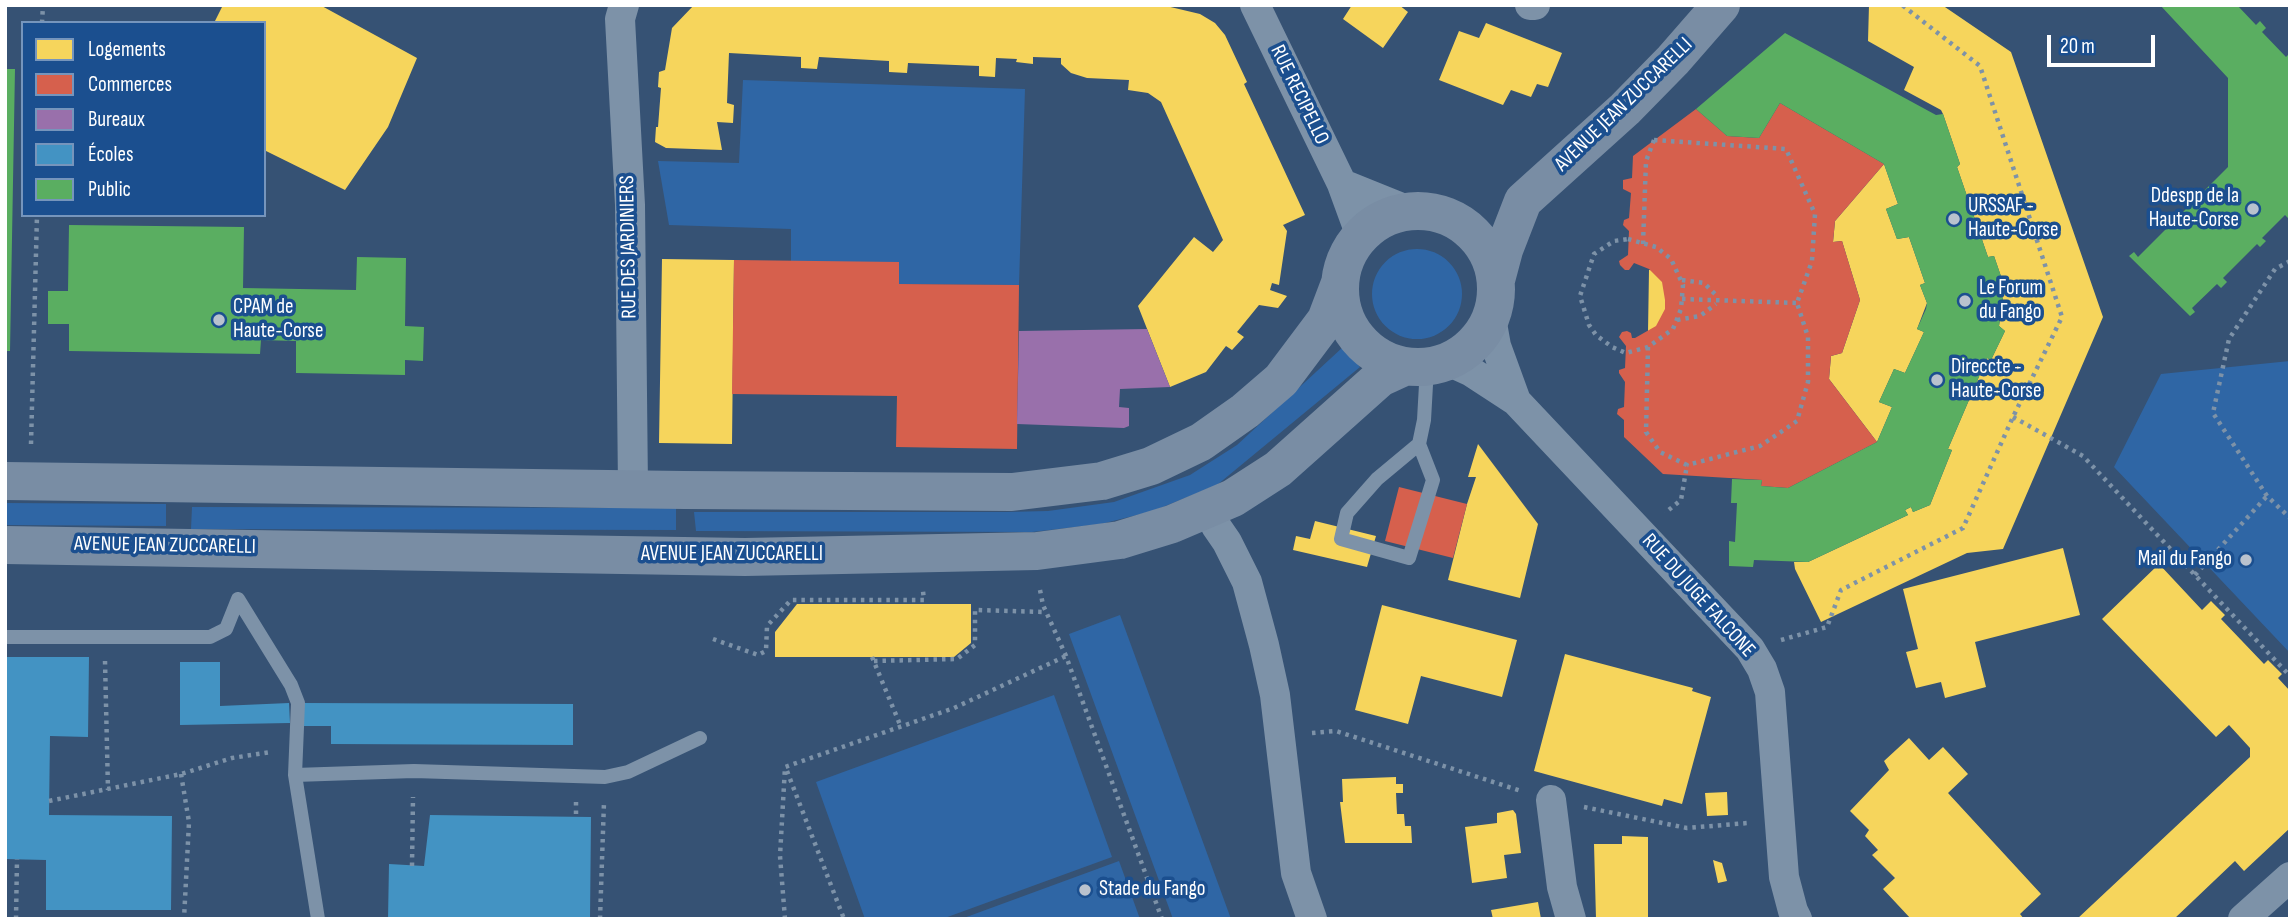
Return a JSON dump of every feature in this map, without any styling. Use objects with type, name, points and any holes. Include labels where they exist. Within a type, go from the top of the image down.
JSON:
[{"type":"main road","name":"AVENUE JEAN ZUCCARELLI","points":[[1494,299],[1504,250],[1523,201],[1625,109],[1674,60],[1721,5]]},
{"type":"main road","name":"AVENUE JEAN ZUCCARELLI","points":[[1423,212],[1471,214],[1523,201]]},
{"type":"main road","points":[[5,481],[1012,492],[1102,481],[1151,466],[1201,442],[1245,411],[1281,380],[1326,320],[1340,283],[1346,257],[1361,236],[1383,219],[1423,212],[1460,223],[1478,238],[1490,258],[1494,299],[1481,336],[1474,344],[1466,351],[1427,365],[1383,359],[1364,346],[1349,328],[1341,306],[1340,283]]},
{"type":"main road","name":"AVENUE JEAN ZUCCARELLI","points":[[5,545],[745,556],[1037,551],[1120,540],[1233,498],[1278,469],[1380,379],[1427,365]]},
{"type":"street","name":"RUE DES JARDINIERS","points":[[624,5],[620,19],[629,205],[633,488]]},
{"type":"street","name":"RUE RECIPELLO","points":[[1255,5],[1342,184],[1361,236]]},
{"type":"street","points":[[1342,184],[1423,212]]},
{"type":"street","name":"RUE DU JUGE FALCONE","points":[[1494,299],[1496,346],[1516,401]]},
{"type":"street","name":"RUE DU JUGE FALCONE","points":[[1427,365],[1470,371],[1516,401],[1749,649],[1762,669],[1770,692],[1784,877],[1797,919]]},
{"type":"street","points":[[1211,508],[1216,526],[1247,582],[1264,645],[1275,695],[1296,873],[1312,919]]},
{"type":"street","points":[[1551,800],[1563,887],[1571,919]]},
{"type":"street","points":[[2243,919],[2290,877]]},
{"type":"lane","points":[[1419,444],[1377,479],[1348,513],[1341,540],[1409,558],[1433,480],[1419,444],[1424,420],[1427,365]]},
{"type":"lane","points":[[5,637],[210,638],[226,629],[238,599],[291,685],[298,703],[295,775],[318,919]]},
{"type":"lane","points":[[295,775],[414,771],[605,777],[628,772],[701,738]]},
{"type":"path","points":[[1749,649],[1827,627],[1840,590],[1963,528],[2013,416],[2062,317],[1980,66],[1902,5]]},
{"type":"path","points":[[1625,109],[1654,140],[1786,149],[1815,214],[1812,261],[1797,303],[1808,337],[1808,382],[1797,421],[1760,446],[1686,465],[1660,452],[1646,432],[1648,347]]},
{"type":"path","points":[[1643,244],[1646,160],[1654,140]]},
{"type":"path","points":[[31,448],[37,217]]},
{"type":"path","points":[[1629,239],[1656,247],[1671,259],[1681,280],[1682,299],[1672,329],[1648,347],[1626,353],[1596,335],[1589,325],[1580,296],[1594,254],[1614,241],[1629,239]]},
{"type":"path","points":[[2290,261],[2275,269],[2229,339],[2213,413],[2267,496],[2290,518]]},
{"type":"path","points":[[1681,280],[1704,283],[1716,295]]},
{"type":"path","points":[[1682,299],[1797,303]]},
{"type":"path","points":[[1676,320],[1700,316],[1716,304]]},
{"type":"path","points":[[2013,416],[2083,456],[2290,676]]},
{"type":"path","points":[[1640,533],[1681,500],[1686,465]]},
{"type":"path","points":[[2195,575],[2267,496]]},
{"type":"path","points":[[713,639],[758,655],[766,651],[767,626],[791,600],[923,600],[923,590]]},
{"type":"path","points":[[1040,590],[1162,919]]},
{"type":"path","points":[[901,727],[873,659],[957,659],[975,645],[975,610],[1046,612]]},
{"type":"path","points":[[105,637],[108,789]]},
{"type":"path","points":[[785,767],[954,708],[1066,656]]},
{"type":"path","points":[[49,801],[181,775],[232,758],[296,748]]},
{"type":"path","points":[[785,767],[780,856],[785,919]]},
{"type":"path","points":[[785,767],[844,919]]},
{"type":"path","points":[[412,866],[414,771]]},
{"type":"path","points":[[181,775],[189,822],[184,919]]},
{"type":"path","points":[[600,919],[605,777]]},
{"type":"path","points":[[16,919],[17,859]]},
{"type":"shaded area","points":[[743,80],[1025,89],[1019,285],[899,284],[791,261],[791,229],[669,225],[658,161],[739,163]]},
{"type":"shaded area","points":[[1408,249],[1426,249],[1442,256],[1455,269],[1462,285],[1462,303],[1455,319],[1442,332],[1426,339],[1408,339],[1392,332],[1379,319],[1372,303],[1372,285],[1379,269],[1392,256]]},
{"type":"shaded area","points":[[1343,347],[1360,367],[1217,485],[1153,511],[1101,524],[1032,532],[696,531],[694,512],[1048,511],[1114,502],[1190,475],[1237,445]]},
{"type":"shaded area","name":"Mail du Fango","points":[[2290,361],[2290,653],[2114,467],[2161,374]]},
{"type":"shaded area","points":[[5,503],[166,504],[166,526],[5,525]]},
{"type":"shaded area","points":[[192,507],[676,508],[676,530],[191,529]]},
{"type":"shaded area","points":[[1120,615],[1231,919],[1173,919],[1069,634]]},
{"type":"shaded area","points":[[1054,695],[1112,857],[942,919],[865,919],[816,782]]},
{"type":"shaded area","name":"Stade du Fango","points":[[1119,861],[1140,919],[961,919]]},
{"type":"building: Logements","points":[[223,5],[320,5],[417,58],[388,127],[345,190],[266,151],[266,21],[215,21]]},
{"type":"building: Logements","points":[[694,5],[1162,5],[1200,14],[1215,23],[1225,35],[1247,82],[1244,84],[1305,215],[1283,225],[1287,231],[1279,285],[1272,283],[1270,290],[1287,296],[1278,308],[1259,305],[1237,332],[1244,337],[1232,350],[1226,346],[1206,372],[1170,387],[1138,306],[1194,237],[1213,252],[1223,240],[1161,102],[1148,93],[1128,90],[1129,80],[1087,78],[1071,73],[1061,64],[1061,58],[1033,57],[1033,64],[1016,62],[1017,59],[996,58],[995,77],[979,76],[979,66],[908,63],[907,73],[889,72],[889,61],[819,57],[817,69],[801,68],[801,57],[729,53],[727,103],[734,105],[733,123],[717,122],[722,150],[666,148],[655,142],[661,88],[658,87],[659,72],[665,70],[672,28]]},
{"type":"building: Logements","points":[[1352,5],[1399,5],[1408,12],[1383,48],[1343,19]]},
{"type":"building: Logements","points":[[1869,5],[1942,5],[2011,52],[2103,317],[2003,549],[1967,553],[1821,622],[1794,562],[1808,562],[1908,515],[1905,510],[1911,507],[1913,512],[1930,505],[1952,450],[1948,449],[1987,358],[1991,360],[2005,331],[1999,326],[2003,299],[1998,286],[2004,285],[1994,256],[1988,257],[1957,167],[1960,164],[1943,114],[1941,110],[1904,90],[1914,67],[1868,41]]},
{"type":"building: Logements","points":[[1486,23],[1562,53],[1548,87],[1537,84],[1531,97],[1511,90],[1503,105],[1439,80],[1459,31],[1479,38]]},
{"type":"building: Logements","points":[[1884,164],[1898,204],[1886,209],[1897,239],[1909,237],[1925,283],[1920,285],[1927,303],[1917,329],[1924,332],[1905,373],[1894,369],[1879,402],[1892,407],[1877,442],[1829,379],[1831,356],[1842,353],[1860,300],[1842,241],[1833,242],[1835,221]]},
{"type":"building: Logements","points":[[662,259],[734,260],[732,444],[659,443]]},
{"type":"building: Logements","points":[[1649,270],[1770,273],[1769,334],[1648,332]]},
{"type":"building: Logements","points":[[1478,444],[1538,524],[1520,598],[1448,580],[1476,477],[1468,477]]},
{"type":"building: Logements","points":[[1315,521],[1376,536],[1367,567],[1293,550],[1296,536],[1310,539]]},
{"type":"building: Logements","points":[[2063,548],[2080,615],[1975,642],[1986,687],[1945,698],[1941,682],[1916,688],[1906,652],[1918,649],[1903,589]]},
{"type":"building: Logements","points":[[2159,564],[2202,610],[2211,601],[2225,615],[2221,619],[2264,664],[2268,660],[2282,674],[2278,678],[2290,691],[2290,828],[2244,871],[2235,861],[2174,919],[2077,919],[2250,757],[2250,748],[2229,725],[2216,737],[2102,619]]},
{"type":"building: Logements","points":[[797,604],[971,604],[971,643],[954,657],[775,657],[775,632]]},
{"type":"building: Logements","points":[[1382,605],[1517,640],[1502,697],[1421,676],[1408,724],[1355,710]]},
{"type":"building: Logements","points":[[1565,654],[1693,688],[1692,691],[1711,697],[1682,804],[1664,799],[1662,806],[1534,771]]},
{"type":"building: Logements","points":[[1909,738],[1929,760],[1943,747],[1968,774],[1948,793],[2041,894],[2020,914],[2024,919],[1911,919],[1883,889],[1895,878],[1872,855],[1878,850],[1865,836],[1869,830],[1850,811],[1889,770],[1884,761]]},
{"type":"building: Logements","points":[[1396,777],[1396,784],[1403,784],[1403,793],[1396,793],[1397,814],[1404,814],[1405,826],[1411,826],[1412,843],[1345,843],[1340,802],[1343,802],[1342,779]]},
{"type":"building: Logements","points":[[1727,792],[1728,815],[1707,816],[1705,793]]},
{"type":"building: Logements","points":[[1513,810],[1516,814],[1521,853],[1504,855],[1507,878],[1472,883],[1465,827],[1497,823],[1497,813]]},
{"type":"building: Logements","points":[[1622,836],[1648,837],[1648,919],[1596,919],[1594,844],[1622,844]]},
{"type":"building: Logements","points":[[1713,860],[1722,863],[1727,881],[1718,883]]},
{"type":"building: Logements","points":[[1538,902],[1541,919],[1493,919],[1491,910]]},
{"type":"building: Commerces","points":[[1780,103],[1884,164],[1835,221],[1833,242],[1842,241],[1860,300],[1842,353],[1831,356],[1829,379],[1877,442],[1788,488],[1761,486],[1762,480],[1663,474],[1624,437],[1624,420],[1617,414],[1618,409],[1624,407],[1625,382],[1619,370],[1625,368],[1626,346],[1619,337],[1622,332],[1627,331],[1635,338],[1656,326],[1665,309],[1662,282],[1649,269],[1634,263],[1629,270],[1625,270],[1620,265],[1619,261],[1628,255],[1629,231],[1623,225],[1624,220],[1629,218],[1631,193],[1623,189],[1623,180],[1632,178],[1633,156],[1696,109],[1727,136],[1759,138]]},
{"type":"building: Commerces","points":[[734,260],[899,262],[899,284],[1019,285],[1017,449],[896,447],[897,396],[732,394]]},
{"type":"building: Commerces","points":[[1399,487],[1467,504],[1453,558],[1385,541]]},
{"type":"building: Bureaux","points":[[1147,329],[1170,387],[1120,389],[1119,407],[1129,408],[1129,426],[1017,424],[1019,331]]},
{"type":"building: Écoles","points":[[5,657],[89,657],[88,737],[50,736],[49,815],[172,816],[171,910],[46,910],[46,860],[5,859]]},
{"type":"building: Écoles","points":[[180,662],[220,662],[220,706],[289,703],[290,723],[180,725]]},
{"type":"building: Écoles","points":[[304,703],[573,704],[573,745],[331,744],[331,726],[304,726]]},
{"type":"building: Écoles","points":[[430,815],[591,817],[590,919],[388,919],[389,864],[424,866]]},
{"type":"building: Public","points":[[2160,5],[2237,5],[2256,25],[2260,21],[2266,28],[2262,32],[2286,57],[2290,53],[2290,220],[2285,215],[2262,238],[2266,241],[2260,247],[2257,244],[2223,278],[2227,282],[2221,288],[2217,284],[2192,308],[2195,312],[2190,316],[2129,256],[2134,252],[2138,257],[2228,167],[2228,78]]},
{"type":"building: Public","name":"Le Forum du Fango","points":[[1785,33],[1936,115],[1943,114],[1960,164],[1957,167],[1988,257],[1994,256],[2004,285],[1998,286],[2003,299],[1999,326],[2005,331],[1991,360],[1987,358],[1948,449],[1952,450],[1930,505],[1913,512],[1911,507],[1905,510],[1908,515],[1808,562],[1754,560],[1753,567],[1729,566],[1729,541],[1735,542],[1737,503],[1731,503],[1732,479],[1762,480],[1761,486],[1788,488],[1877,442],[1892,407],[1879,402],[1894,369],[1905,373],[1924,332],[1917,329],[1926,309],[1927,303],[1920,285],[1925,283],[1909,237],[1897,239],[1886,209],[1898,204],[1884,164],[1780,103],[1759,138],[1727,136],[1696,109]]},
{"type":"building: Public","points":[[5,69],[15,69],[10,351],[5,351]]},
{"type":"building: Public","points":[[69,225],[244,227],[243,288],[356,290],[357,257],[406,258],[405,326],[424,327],[423,361],[405,360],[405,375],[296,373],[296,341],[261,340],[260,354],[69,351],[69,324],[48,324],[48,291],[68,291]]},
{"type":"place","name":"Ddespp de la Haute-Corse","points":[[2253,209]]},
{"type":"place","name":"URSSAF - Haute-Corse","points":[[1954,219]]},
{"type":"place","name":"Le Forum du Fango","points":[[1965,301]]},
{"type":"place","name":"CPAM de Haute-Corse","points":[[219,320]]},
{"type":"place","name":"Direccte - Haute-Corse","points":[[1937,380]]},
{"type":"place","name":"Mail du Fango","points":[[2246,560]]},
{"type":"place","name":"Stade du Fango","points":[[1085,890]]}]
